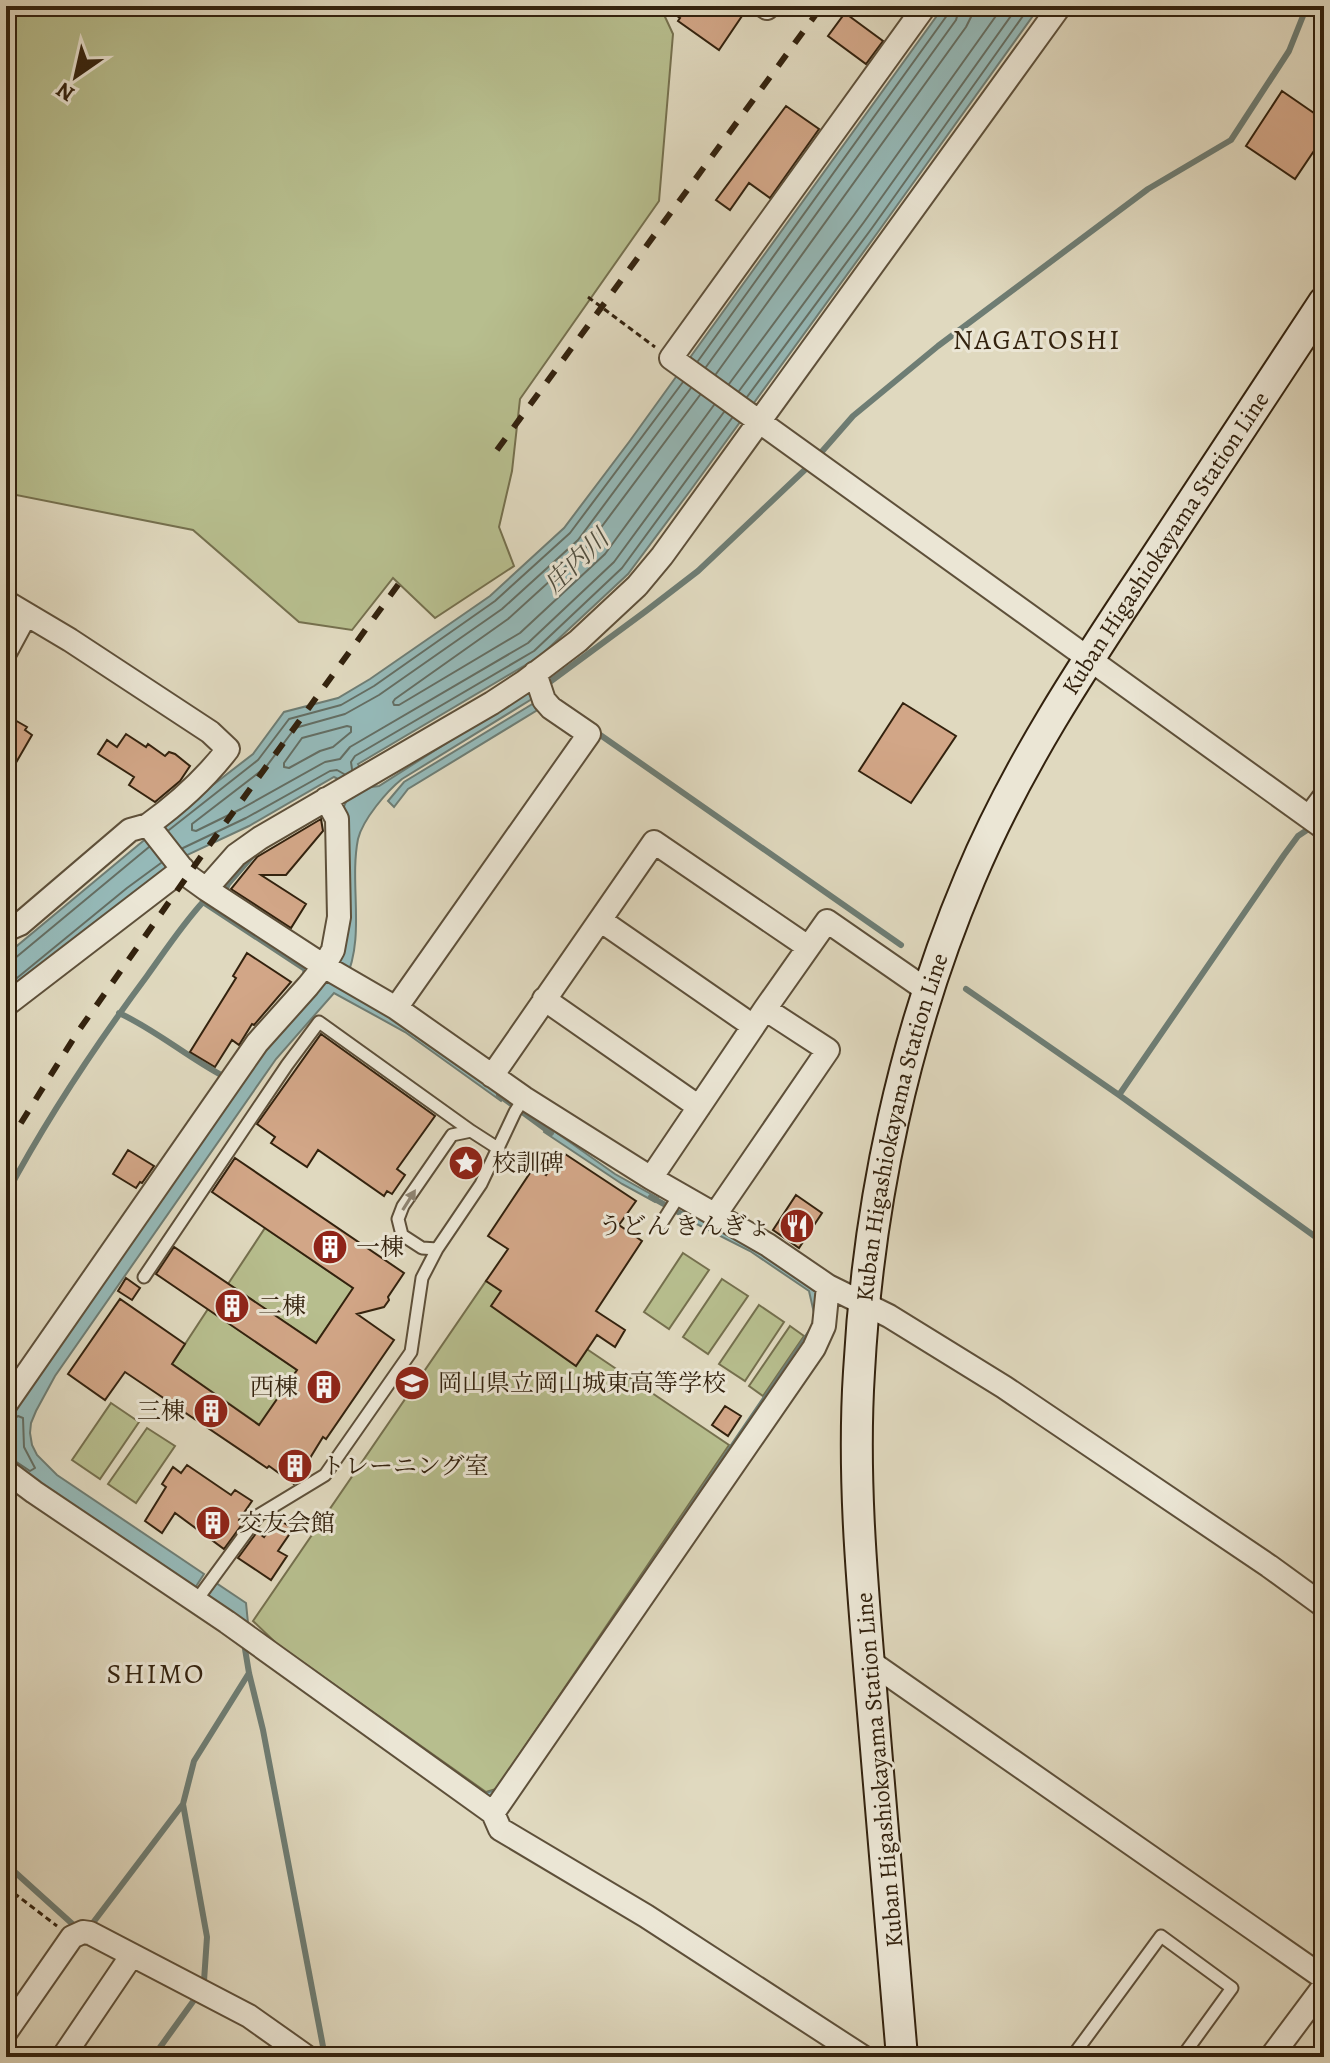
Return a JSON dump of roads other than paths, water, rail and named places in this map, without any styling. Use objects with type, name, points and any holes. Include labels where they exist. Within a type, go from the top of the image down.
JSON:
[{"type":"main road","name":"Kuban Higashiokayama Station Line","points":[[902,2057],[869,1661],[857,1468],[858,1376],[864,1303],[885,1154],[928,991],[970,878],[1004,804],[1088,659],[1324,302]]},
{"type":"street","points":[[925,6],[674,360],[1317,823],[1324,797]]},
{"type":"street","points":[[206,889],[236,855],[260,838],[332,801],[366,776],[492,703],[539,682],[637,586],[662,556],[757,419],[1060,6]]},
{"type":"street","points":[[6,602],[210,732],[228,749],[215,766],[150,828],[130,830],[20,924],[6,930]]},
{"type":"street","points":[[6,651],[26,614]]},
{"type":"street","points":[[396,1008],[589,734],[551,708],[544,700],[539,682]]},
{"type":"street","points":[[6,1404],[257,1043],[325,967],[333,950],[339,917],[337,819],[332,801]]},
{"type":"street","points":[[150,828],[181,867],[206,889],[325,967],[396,1008],[492,1076],[520,1104],[651,1178],[675,1202],[715,1215],[768,1245],[828,1286],[889,1316],[1004,1387],[1324,1606]]},
{"type":"street","points":[[492,1076],[654,842],[808,947]]},
{"type":"street","points":[[6,1005],[181,867]]},
{"type":"street","points":[[600,920],[759,1017],[828,1050],[715,1215]]},
{"type":"street","points":[[651,1178],[827,921],[928,991]]},
{"type":"street","points":[[544,999],[699,1107]]},
{"type":"street","points":[[493,1813],[814,1348],[824,1326],[828,1286]]},
{"type":"street","points":[[6,1471],[198,1598],[493,1813],[500,1829],[646,1916],[863,2057]]},
{"type":"street","points":[[869,1661],[1324,1978]]},
{"type":"street","points":[[6,2032],[80,1934],[132,1955],[249,2016],[307,2057]]},
{"type":"street","points":[[63,2057],[132,1955]]},
{"type":"street","points":[[1271,2057],[1324,1986]]},
{"type":"lane","points":[[144,1277],[319,1022],[499,1149]]},
{"type":"lane","points":[[198,1598],[259,1515],[325,1475],[411,1352],[422,1278],[437,1249],[481,1184],[520,1104]]},
{"type":"lane","points":[[437,1249],[422,1248],[402,1235],[398,1219],[403,1206],[452,1135],[471,1131]]},
{"type":"lane","points":[[661,1224],[675,1202]]},
{"type":"lane","points":[[1072,2057],[1161,1936],[1232,1988],[1182,2057]]},
{"type":"water","name":"庄内川","points":[[944,6],[1040,6],[628,574],[539,657],[358,764],[372,787],[379,786],[536,686],[540,694],[402,779],[376,806],[358,839],[355,946],[345,981],[505,1096],[501,1101],[405,1032],[334,993],[276,1059],[55,1376],[36,1411],[30,1433],[37,1455],[57,1475],[204,1574],[193,1591],[6,1464],[6,1419],[260,1052],[323,979],[340,815],[346,802],[340,780],[334,777],[249,826],[187,855],[132,894],[6,997],[6,955],[253,754],[284,712],[338,698],[370,679],[490,596],[564,528]]},
{"type":"water","points":[[539,700],[544,706],[408,789],[394,807],[388,801],[404,782]]},
{"type":"water","points":[[547,1126],[615,1174],[658,1198],[655,1202],[622,1184],[544,1132]]},
{"type":"water","points":[[684,1210],[753,1247],[815,1288],[819,1304],[818,1325],[495,1802],[487,1802],[253,1632],[250,1645],[228,1633],[228,1615],[205,1600],[216,1583],[246,1603],[248,1623],[476,1789],[486,1793],[496,1790],[812,1326],[814,1313],[809,1291],[750,1251],[681,1216]]},
{"type":"waterway","points":[[818,456],[853,416],[938,346],[1148,189],[1231,140],[1289,51],[1307,6]]},
{"type":"waterway","points":[[543,687],[698,571],[811,464]]},
{"type":"waterway","points":[[596,732],[901,945]]},
{"type":"waterway","points":[[1119,1095],[1284,855],[1298,836],[1313,826]]},
{"type":"waterway","points":[[226,894],[228,884],[254,854]]},
{"type":"waterway","points":[[6,1195],[90,1056],[203,902],[305,969],[304,979]]},
{"type":"waterway","points":[[966,989],[1324,1243]]},
{"type":"waterway","points":[[119,1013],[223,1076]]},
{"type":"waterway","points":[[499,1095],[551,1133]]},
{"type":"waterway","points":[[651,1197],[687,1217]]},
{"type":"waterway","points":[[244,1643],[325,2057]]},
{"type":"waterway","points":[[89,1928],[183,1804],[194,1761],[249,1673]]},
{"type":"waterway","points":[[183,1804],[207,1937],[204,1981]]},
{"type":"waterway","points":[[6,1864],[78,1929]]},
{"type":"waterway","points":[[153,2057],[197,1996]]},
{"type":"railway","points":[[497,450],[822,6]]},
{"type":"railway","points":[[6,1147],[77,1033],[403,578]]},
{"type":"place","name":"校訓碑","points":[[466,1163]]},
{"type":"place","name":"うどん きんぎょ","points":[[797,1226]]},
{"type":"place","name":"一棟","points":[[330,1247]]},
{"type":"place","name":"二棟","points":[[232,1306]]},
{"type":"place","name":"岡山県立岡山城東高等学校","points":[[412,1383]]},
{"type":"place","name":"西棟","points":[[324,1387]]},
{"type":"place","name":"三棟","points":[[211,1411]]},
{"type":"place","name":"トレーニング室","points":[[295,1466]]},
{"type":"place","name":"交友会館","points":[[213,1523]]},
{"type":"district","name":"NAGATOSHI","points":[[1037,339]]},
{"type":"district","name":"SHIMO","points":[[156,1673]]}]
